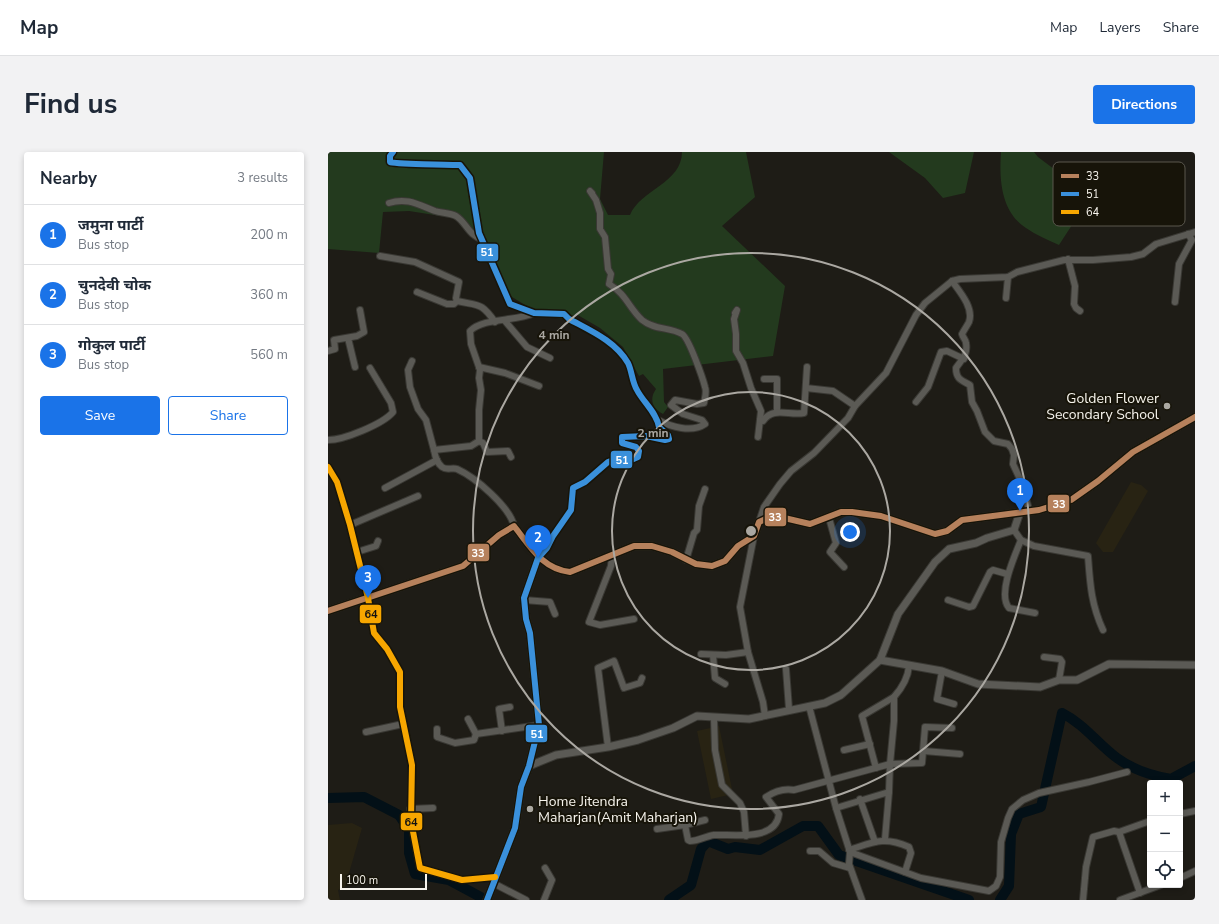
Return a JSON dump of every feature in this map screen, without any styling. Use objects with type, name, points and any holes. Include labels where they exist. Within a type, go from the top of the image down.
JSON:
[{"type":"street","points":[[393,152],[390,156],[390,162],[393,164],[460,165],[470,178],[479,233],[510,304],[534,314]]},
{"type":"street","points":[[592,193],[590,191],[596,200],[600,213],[600,229],[606,237],[608,269],[611,274],[609,284],[623,293],[634,310],[647,324],[682,334],[700,368],[706,388],[704,402],[688,403],[675,400],[671,405],[683,414],[702,420],[705,424],[701,427],[680,427],[669,425],[658,420]]},
{"type":"street","points":[[389,203],[396,201],[418,203],[434,210],[454,215],[458,217],[467,230],[482,239]]},
{"type":"street","points":[[765,716],[763,702],[748,652],[740,607],[754,536],[764,506],[784,479],[796,467],[814,453],[848,418],[855,406],[886,373],[911,323],[925,303],[952,281],[960,279],[1008,277],[1017,272],[1068,259],[1093,260],[1131,257],[1143,254],[1156,244],[1192,233],[1192,240],[1179,264],[1175,302]]},
{"type":"street","points":[[380,256],[414,262],[459,282],[456,298],[457,301]]},
{"type":"street","points":[[1068,259],[1075,286],[1074,304],[1080,311]]},
{"type":"street","points":[[1006,298],[1008,277]]},
{"type":"street","points":[[952,281],[964,299],[969,313],[968,324],[962,334],[966,341],[964,359],[956,368],[958,378],[961,382],[970,385],[972,402],[977,411],[984,432],[994,441],[1008,444],[1012,449],[1014,454],[1013,464],[1024,488],[1029,511]]},
{"type":"street","points":[[417,292],[447,304],[454,304],[457,301],[476,303],[487,311],[495,322]]},
{"type":"street","points":[[328,351],[335,349],[334,340],[348,338],[364,332],[360,310]]},
{"type":"street","points":[[735,313],[737,310],[734,319],[736,351],[743,363],[750,388],[759,406],[760,420],[758,437]]},
{"type":"street","points":[[479,441],[479,410],[481,390],[479,367],[471,344],[470,331],[480,324],[505,321],[534,314],[556,313],[564,314],[569,319],[612,343],[619,350],[629,364],[636,389],[658,420],[659,427],[668,434],[669,439],[664,440],[646,436],[622,437],[622,443],[636,447],[639,450],[638,457],[629,461],[616,460],[608,462],[585,482],[573,488],[571,510],[553,536],[547,548],[538,558],[524,600],[526,620],[530,633],[539,725],[529,766],[521,787],[515,828],[487,900]]},
{"type":"street","points":[[505,321],[527,347],[550,358]]},
{"type":"street","points":[[348,338],[355,367]]},
{"type":"street","points":[[916,402],[928,387],[941,352],[947,351],[964,359]]},
{"type":"street","points":[[412,361],[408,370],[410,387],[418,409],[426,420],[437,460],[447,469],[457,469],[494,496],[511,516],[514,526],[538,558],[559,571],[570,572],[634,546],[652,546],[672,552],[696,564],[712,566],[725,560],[738,546],[754,536]]},
{"type":"street","points":[[479,367],[505,373],[539,386]]},
{"type":"street","points":[[760,420],[763,421],[768,415],[777,412],[804,413],[807,367]]},
{"type":"street","points":[[328,440],[340,439],[362,431],[393,412],[391,403],[370,368]]},
{"type":"street","points":[[764,379],[777,379],[777,412]]},
{"type":"street","points":[[806,388],[832,391],[855,406]]},
{"type":"street","points":[[759,522],[770,517],[780,517],[810,524],[829,518],[841,512],[881,516],[912,525],[935,534],[947,531],[962,520],[1039,510],[1070,500],[1098,481],[1133,452],[1195,417]]},
{"type":"street","points":[[434,450],[471,446],[479,441]]},
{"type":"street","points":[[479,441],[483,443],[487,452],[508,451],[511,457]]},
{"type":"street","points":[[385,488],[437,460]]},
{"type":"street","points":[[328,467],[337,482],[350,525],[368,598],[374,633],[387,649],[400,672],[400,707],[412,765],[410,809],[412,832],[420,868],[462,880],[494,882],[526,900]]},
{"type":"street","points":[[686,560],[694,533],[697,530],[699,506],[705,489]]},
{"type":"street","points":[[350,525],[418,496]]},
{"type":"street","points":[[1014,530],[1020,512]]},
{"type":"street","points":[[829,518],[836,543],[830,552],[844,567]]},
{"type":"street","points":[[328,611],[462,566],[499,535],[514,526]]},
{"type":"street","points":[[1014,530],[1021,540],[1034,546],[1088,556],[1090,586],[1095,612],[1103,630]]},
{"type":"street","points":[[529,766],[556,755],[608,748],[638,740],[666,730],[697,716],[748,719],[825,703],[841,695],[880,660],[898,614],[936,562],[949,549],[976,543],[986,538],[1014,530]]},
{"type":"street","points":[[1021,540],[1007,574],[1006,601],[1009,608],[1035,613]]},
{"type":"street","points":[[357,552],[376,546],[378,541]]},
{"type":"street","points":[[612,555],[611,566],[589,622],[600,625],[634,618]]},
{"type":"street","points":[[948,600],[969,607],[973,606],[990,572],[993,570],[1007,574]]},
{"type":"street","points":[[524,600],[550,602],[555,614]]},
{"type":"street","points":[[701,654],[713,655],[748,652]]},
{"type":"street","points":[[713,655],[715,678],[725,684]]},
{"type":"street","points":[[1044,657],[1060,659],[1062,662],[1059,680]]},
{"type":"street","points":[[880,660],[942,671],[978,684],[1040,687],[1059,680],[1077,680],[1109,664],[1195,665]]},
{"type":"street","points":[[608,748],[598,668],[614,661],[624,688],[640,683],[642,678]]},
{"type":"street","points":[[876,768],[862,716],[894,697],[901,690],[910,666]]},
{"type":"street","points":[[786,669],[789,710]]},
{"type":"street","points":[[942,671],[937,699],[954,704]]},
{"type":"street","points":[[885,839],[894,721],[894,697]]},
{"type":"street","points":[[809,706],[836,808],[850,852],[849,866],[862,900]]},
{"type":"street","points":[[502,730],[499,709],[510,707]]},
{"type":"street","points":[[714,718],[715,750],[722,785],[740,803],[744,812],[746,836]]},
{"type":"street","points":[[437,729],[437,737],[454,743],[474,740],[476,734],[468,720]]},
{"type":"street","points":[[366,732],[403,724]]},
{"type":"street","points":[[476,734],[539,725]]},
{"type":"street","points":[[685,825],[688,840],[690,841],[712,835],[755,835],[767,830],[779,817],[779,814],[766,797],[786,788],[794,790],[829,779],[890,764],[922,763],[925,727],[952,728]]},
{"type":"street","points":[[844,750],[870,744]]},
{"type":"street","points":[[924,751],[960,754]]},
{"type":"street","points":[[850,852],[921,878],[989,891],[996,886],[1000,877],[1001,842],[1012,809],[1023,800],[1038,793],[1127,772]]},
{"type":"street","points":[[836,808],[860,799],[889,792]]},
{"type":"street","points":[[860,799],[875,842]]},
{"type":"street","points":[[410,809],[433,808]]},
{"type":"street","points":[[1183,813],[1195,811]]},
{"type":"street","points":[[657,828],[685,825],[705,820]]},
{"type":"street","points":[[1083,900],[1086,868],[1092,837],[1114,831],[1120,832],[1147,822]]},
{"type":"street","points":[[1120,832],[1140,893]]},
{"type":"street","points":[[850,852],[885,839],[909,847],[911,853],[905,872]]},
{"type":"street","points":[[810,851],[819,852],[833,863],[849,866]]},
{"type":"street","points":[[544,900],[552,880],[545,868]]},
{"type":"street","points":[[1183,877],[1195,872]]},
{"type":"street","points":[[1120,900],[1153,888]]},
{"type":"shaded area","points":[[1131,482],[1141,485],[1148,491],[1113,552],[1103,552],[1096,543]]},
{"type":"shaded area","points":[[719,726],[733,794],[711,799],[697,731]]},
{"type":"shaded area","points":[[352,823],[362,828],[345,887],[338,890],[340,900],[328,900],[328,825]]},
{"type":"green space","points":[[328,152],[604,152],[600,199],[608,215],[630,215],[635,206],[642,199],[668,179],[675,171],[680,163],[682,152],[746,152],[755,197],[722,226],[785,286],[773,356],[663,369],[664,402],[668,407],[663,414],[656,409],[652,400],[656,389],[643,374],[639,376],[623,347],[600,328],[576,314],[566,319],[545,317],[512,297],[495,274],[486,238],[460,219],[409,211],[383,212],[379,253],[328,249]]},
{"type":"green space","points":[[889,152],[974,152],[965,193],[943,198],[925,178]]},
{"type":"green space","points":[[1001,152],[1034,152],[1053,168],[1053,226],[1071,226],[1059,245],[1026,228],[1011,213],[1003,194],[1000,162]]},
{"type":"waterway","points":[[1000,900],[1009,886],[1011,834],[1019,814],[1041,807],[1062,713],[1084,728],[1117,758],[1129,766],[1143,772],[1171,779],[1195,766]]},
{"type":"waterway","points":[[328,798],[364,797],[399,815],[409,830],[409,853],[415,874],[449,880],[486,900]]},
{"type":"waterway","points":[[669,900],[691,885],[701,849],[708,841],[728,849],[735,847],[760,850],[803,826],[818,826],[839,855],[969,900]]},
{"type":"transit line","name":"51","points":[[393,152],[390,156],[390,162],[394,163],[460,165],[470,178],[479,233],[510,304],[534,313],[564,314],[569,319],[602,337],[623,355],[628,363],[637,390],[656,417],[659,427],[668,435],[669,439],[665,440],[646,436],[622,437],[622,443],[636,447],[639,451],[638,457],[629,461],[616,459],[608,462],[585,482],[573,488],[571,510],[553,536],[547,548],[538,558],[524,598],[526,619],[530,633],[539,725],[529,766],[521,787],[515,828],[487,900]]},
{"type":"transit line","name":"33","points":[[328,611],[463,566],[499,535],[514,526],[531,549],[544,561],[560,570],[570,572],[634,546],[652,546],[672,552],[696,564],[712,566],[725,561],[738,546],[754,536],[759,522],[770,517],[780,517],[810,524],[841,512],[852,512],[881,516],[935,534],[947,531],[962,520],[1039,510],[1071,500],[1098,481],[1133,452],[1195,417]]},
{"type":"transit line","name":"64","points":[[328,467],[337,482],[350,525],[368,598],[374,633],[387,649],[400,672],[400,707],[412,765],[411,821],[420,868],[462,880],[495,877]]},
{"type":"place","name":"Golden Flower Secondary School","points":[[1167,406]]},
{"type":"place","name":"जमुना पार्टी","points":[[1020,511]]},
{"type":"place","name":"चुनदेवी चोक","points":[[538,558]]},
{"type":"place","name":"गोकुल पार्टी","points":[[368,598]]},
{"type":"place","name":"Home Jitendra Maharjan(Amit Maharjan)","points":[[530,809]]}]
